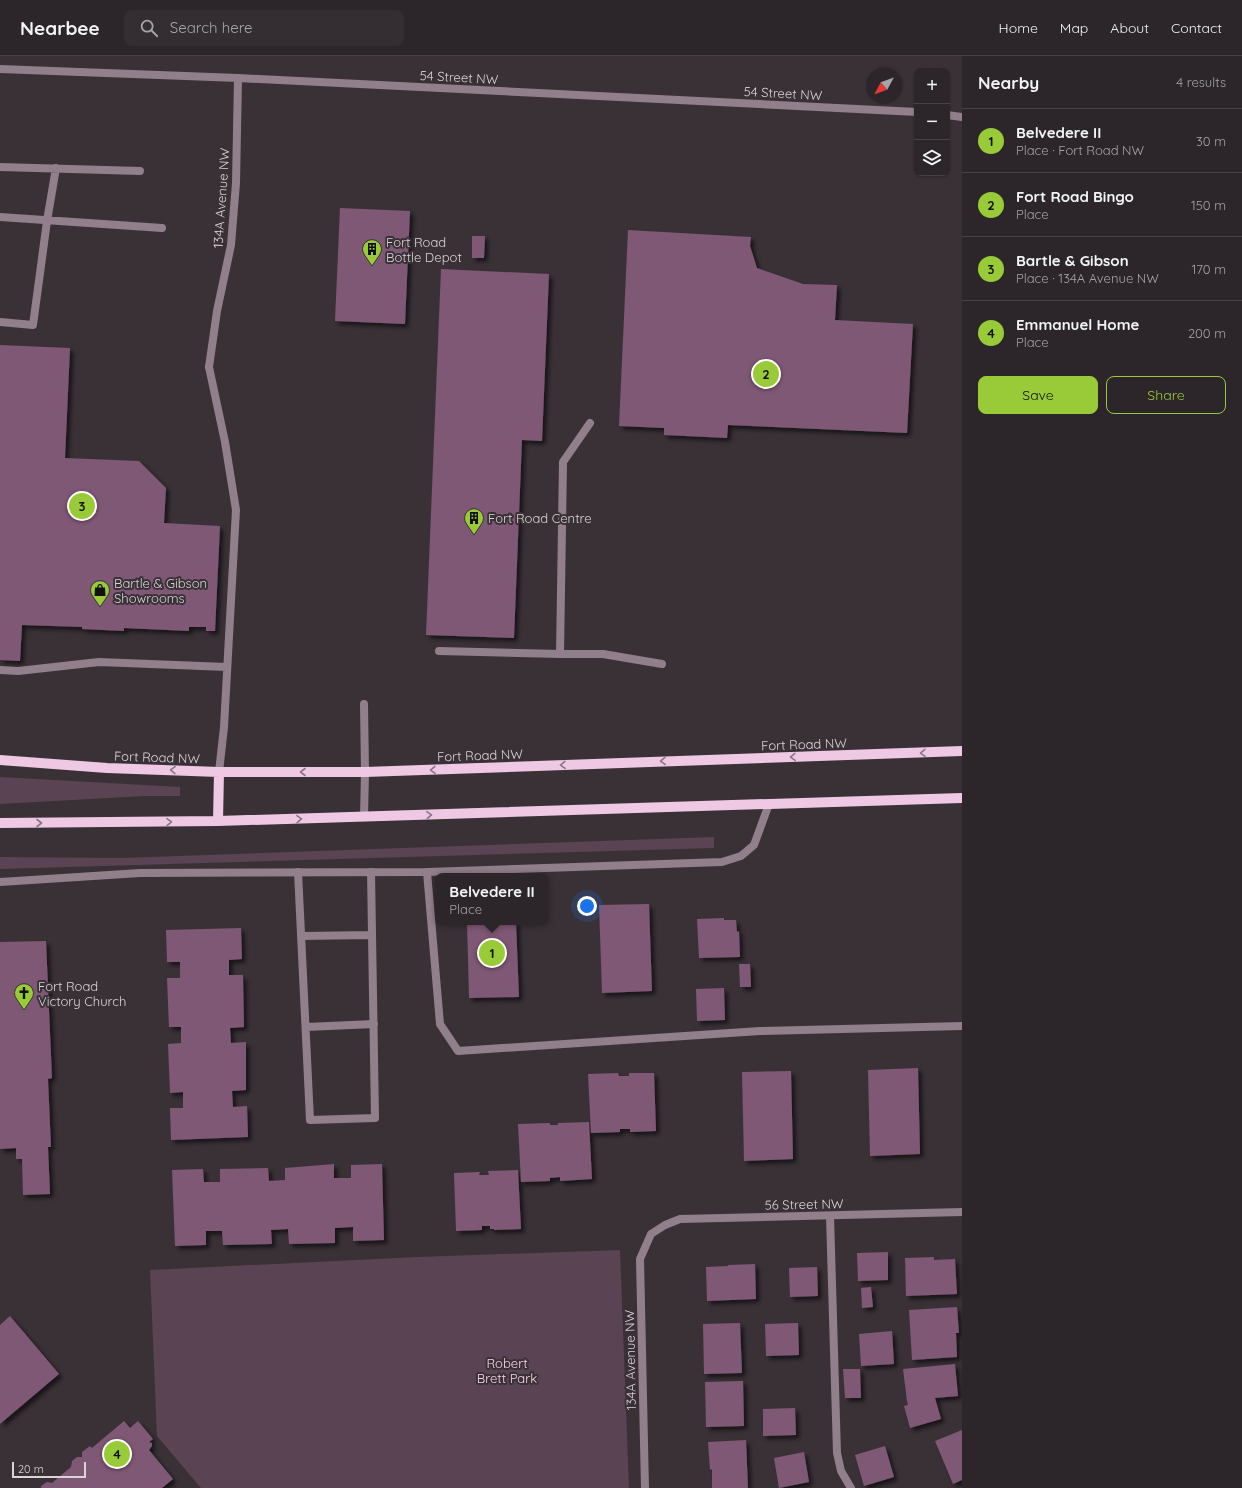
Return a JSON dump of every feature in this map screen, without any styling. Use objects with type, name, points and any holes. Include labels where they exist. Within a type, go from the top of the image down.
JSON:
[{"type":"main road","name":"Fort Road NW","points":[[0,760],[107,768],[219,772],[365,772],[962,751]]},
{"type":"main road","points":[[218,821],[219,772]]},
{"type":"main road","points":[[0,823],[218,821],[962,798]]},
{"type":"street","name":"54 Street NW","points":[[0,68],[238,78],[914,112]]},
{"type":"street","name":"134A Avenue NW","points":[[226,667],[236,510],[225,442],[209,367],[217,311],[232,245],[236,183],[238,78]]},
{"type":"street","points":[[950,115],[962,117]]},
{"type":"street","points":[[0,167],[140,171]]},
{"type":"street","points":[[0,322],[33,325],[47,221],[56,168]]},
{"type":"street","points":[[0,218],[162,228]]},
{"type":"street","points":[[560,654],[563,462],[590,423]]},
{"type":"street","points":[[439,651],[604,654],[662,664]]},
{"type":"street","points":[[0,670],[18,671],[99,662],[226,667],[224,727],[219,772]]},
{"type":"street","points":[[364,704],[364,817]]},
{"type":"street","points":[[0,882],[140,873],[426,872],[722,862],[741,856],[754,845],[769,804]]},
{"type":"street","points":[[298,872],[310,1120],[375,1118],[370,872]]},
{"type":"street","points":[[426,872],[440,1024],[458,1051],[760,1031],[962,1026]]},
{"type":"street","points":[[301,936],[372,934]]},
{"type":"street","points":[[306,1027],[374,1024]]},
{"type":"street","name":"56 Street NW","points":[[650,1234],[665,1225],[680,1219],[962,1212]]},
{"type":"street","points":[[830,1216],[837,1453],[841,1471],[851,1488]]},
{"type":"street","name":"134A Avenue NW","points":[[646,1488],[640,1259],[650,1234]]},
{"type":"green space","points":[[0,777],[180,787],[180,796],[145,796],[0,804]]},
{"type":"green space","points":[[714,837],[714,848],[0,869],[0,857],[122,858]]},
{"type":"green space","name":"Robert Brett Park","points":[[620,1250],[629,1488],[201,1488],[157,1436],[150,1270],[418,1257]]},
{"type":"building","name":"Fort Road Bottle Depot","points":[[340,208],[410,211],[405,324],[335,321]]},
{"type":"building","points":[[628,230],[751,237],[750,246],[757,268],[803,284],[837,285],[835,320],[913,324],[907,433],[728,425],[727,438],[664,435],[664,428],[619,426]]},
{"type":"building","points":[[472,236],[485,236],[484,258],[472,258]]},
{"type":"building","name":"Fort Road Centre","points":[[441,269],[549,274],[542,441],[522,440],[514,638],[426,635]]},
{"type":"building","points":[[0,345],[70,348],[65,458],[139,461],[166,488],[164,523],[220,526],[215,631],[206,631],[206,627],[189,627],[189,631],[124,628],[124,631],[82,629],[82,627],[22,625],[20,661],[0,660]]},
{"type":"building","points":[[649,904],[652,991],[602,993],[599,905]]},
{"type":"building","points":[[724,918],[724,920],[736,920],[737,932],[739,931],[740,957],[699,958],[697,919]]},
{"type":"building","points":[[467,925],[516,925],[519,997],[469,998]]},
{"type":"building","points":[[241,928],[242,959],[229,960],[229,975],[243,975],[244,1027],[230,1028],[231,1043],[246,1042],[246,1090],[232,1091],[233,1107],[247,1106],[248,1137],[171,1140],[170,1108],[183,1108],[183,1092],[170,1093],[168,1044],[181,1043],[181,1027],[169,1027],[167,978],[180,978],[180,962],[167,962],[166,930]]},
{"type":"building","name":"Fort Road Victory Church","points":[[46,941],[52,1078],[48,1079],[51,1147],[48,1147],[50,1194],[23,1195],[22,1159],[16,1159],[16,1148],[0,1149],[0,942]]},
{"type":"building","points":[[739,964],[750,964],[751,987],[740,987]]},
{"type":"building","points":[[724,988],[725,1020],[697,1021],[696,989]]},
{"type":"building","points":[[918,1068],[920,1154],[870,1156],[868,1070]]},
{"type":"building","points":[[791,1071],[793,1159],[744,1161],[742,1072]]},
{"type":"building","points":[[618,1073],[619,1076],[629,1076],[629,1073],[654,1073],[656,1131],[630,1132],[630,1129],[620,1129],[620,1132],[591,1133],[588,1074]]},
{"type":"building","points":[[589,1122],[592,1179],[560,1181],[560,1177],[550,1178],[550,1181],[521,1182],[518,1124],[550,1123],[550,1125],[558,1125],[558,1123]]},
{"type":"building","points":[[334,1164],[334,1178],[351,1178],[351,1165],[382,1164],[384,1240],[353,1241],[353,1227],[335,1228],[335,1243],[289,1244],[288,1229],[271,1230],[272,1244],[223,1245],[222,1231],[206,1231],[206,1245],[175,1246],[172,1170],[203,1169],[204,1182],[220,1182],[220,1169],[268,1168],[269,1181],[285,1180],[285,1168]]},
{"type":"building","points":[[518,1170],[521,1229],[494,1230],[490,1229],[490,1226],[482,1226],[482,1230],[456,1231],[454,1173],[480,1172],[479,1175],[489,1175],[488,1171]]},
{"type":"building","points":[[888,1252],[888,1280],[858,1281],[857,1253]]},
{"type":"building","points":[[934,1257],[934,1260],[955,1259],[957,1294],[906,1296],[905,1258]]},
{"type":"building","points":[[755,1264],[756,1299],[707,1301],[706,1267]]},
{"type":"building","points":[[817,1267],[818,1296],[790,1297],[789,1268]]},
{"type":"building","points":[[871,1287],[873,1307],[862,1308],[861,1288]]},
{"type":"building","points":[[957,1307],[959,1333],[956,1333],[957,1357],[912,1360],[909,1310]]},
{"type":"building","points":[[10,1316],[59,1374],[0,1424],[0,1325]]},
{"type":"building","points":[[740,1323],[742,1373],[704,1374],[703,1324]]},
{"type":"building","points":[[798,1323],[799,1355],[766,1356],[765,1324]]},
{"type":"building","points":[[892,1331],[894,1364],[861,1366],[859,1334]]},
{"type":"building","points":[[955,1364],[958,1396],[935,1398],[941,1419],[910,1428],[904,1406],[908,1405],[903,1369]]},
{"type":"building","points":[[843,1369],[860,1369],[861,1398],[845,1398]]},
{"type":"building","points":[[743,1381],[744,1426],[706,1427],[705,1382]]},
{"type":"building","points":[[795,1408],[796,1435],[763,1436],[763,1409]]},
{"type":"building","points":[[124,1421],[130,1428],[138,1421],[153,1439],[149,1442],[152,1443],[152,1446],[149,1450],[173,1479],[162,1488],[41,1488],[41,1486],[47,1482],[52,1483],[71,1467],[72,1461],[77,1457],[82,1457],[82,1452],[90,1446],[92,1448]]},
{"type":"building","points":[[962,1430],[962,1480],[953,1484],[935,1441]]},
{"type":"building","points":[[746,1440],[748,1488],[712,1488],[712,1469],[710,1470],[708,1442]]},
{"type":"building","points":[[885,1446],[894,1477],[864,1486],[855,1455]]},
{"type":"building","points":[[804,1452],[809,1482],[779,1488],[774,1458]]},
{"type":"place","name":"Fort Road Bottle Depot","points":[[372,266]]},
{"type":"place","name":"Fort Road Bingo","points":[[766,374]]},
{"type":"place","name":"Bartle & Gibson","points":[[82,506]]},
{"type":"place","name":"Fort Road Centre","points":[[474,535]]},
{"type":"place","name":"Bartle & Gibson Showrooms","points":[[100,607]]},
{"type":"place","name":"Belvedere II","points":[[492,953]]},
{"type":"place","name":"Fort Road Victory Church","points":[[24,1010]]},
{"type":"place","name":"Emmanuel Home","points":[[117,1454]]}]
